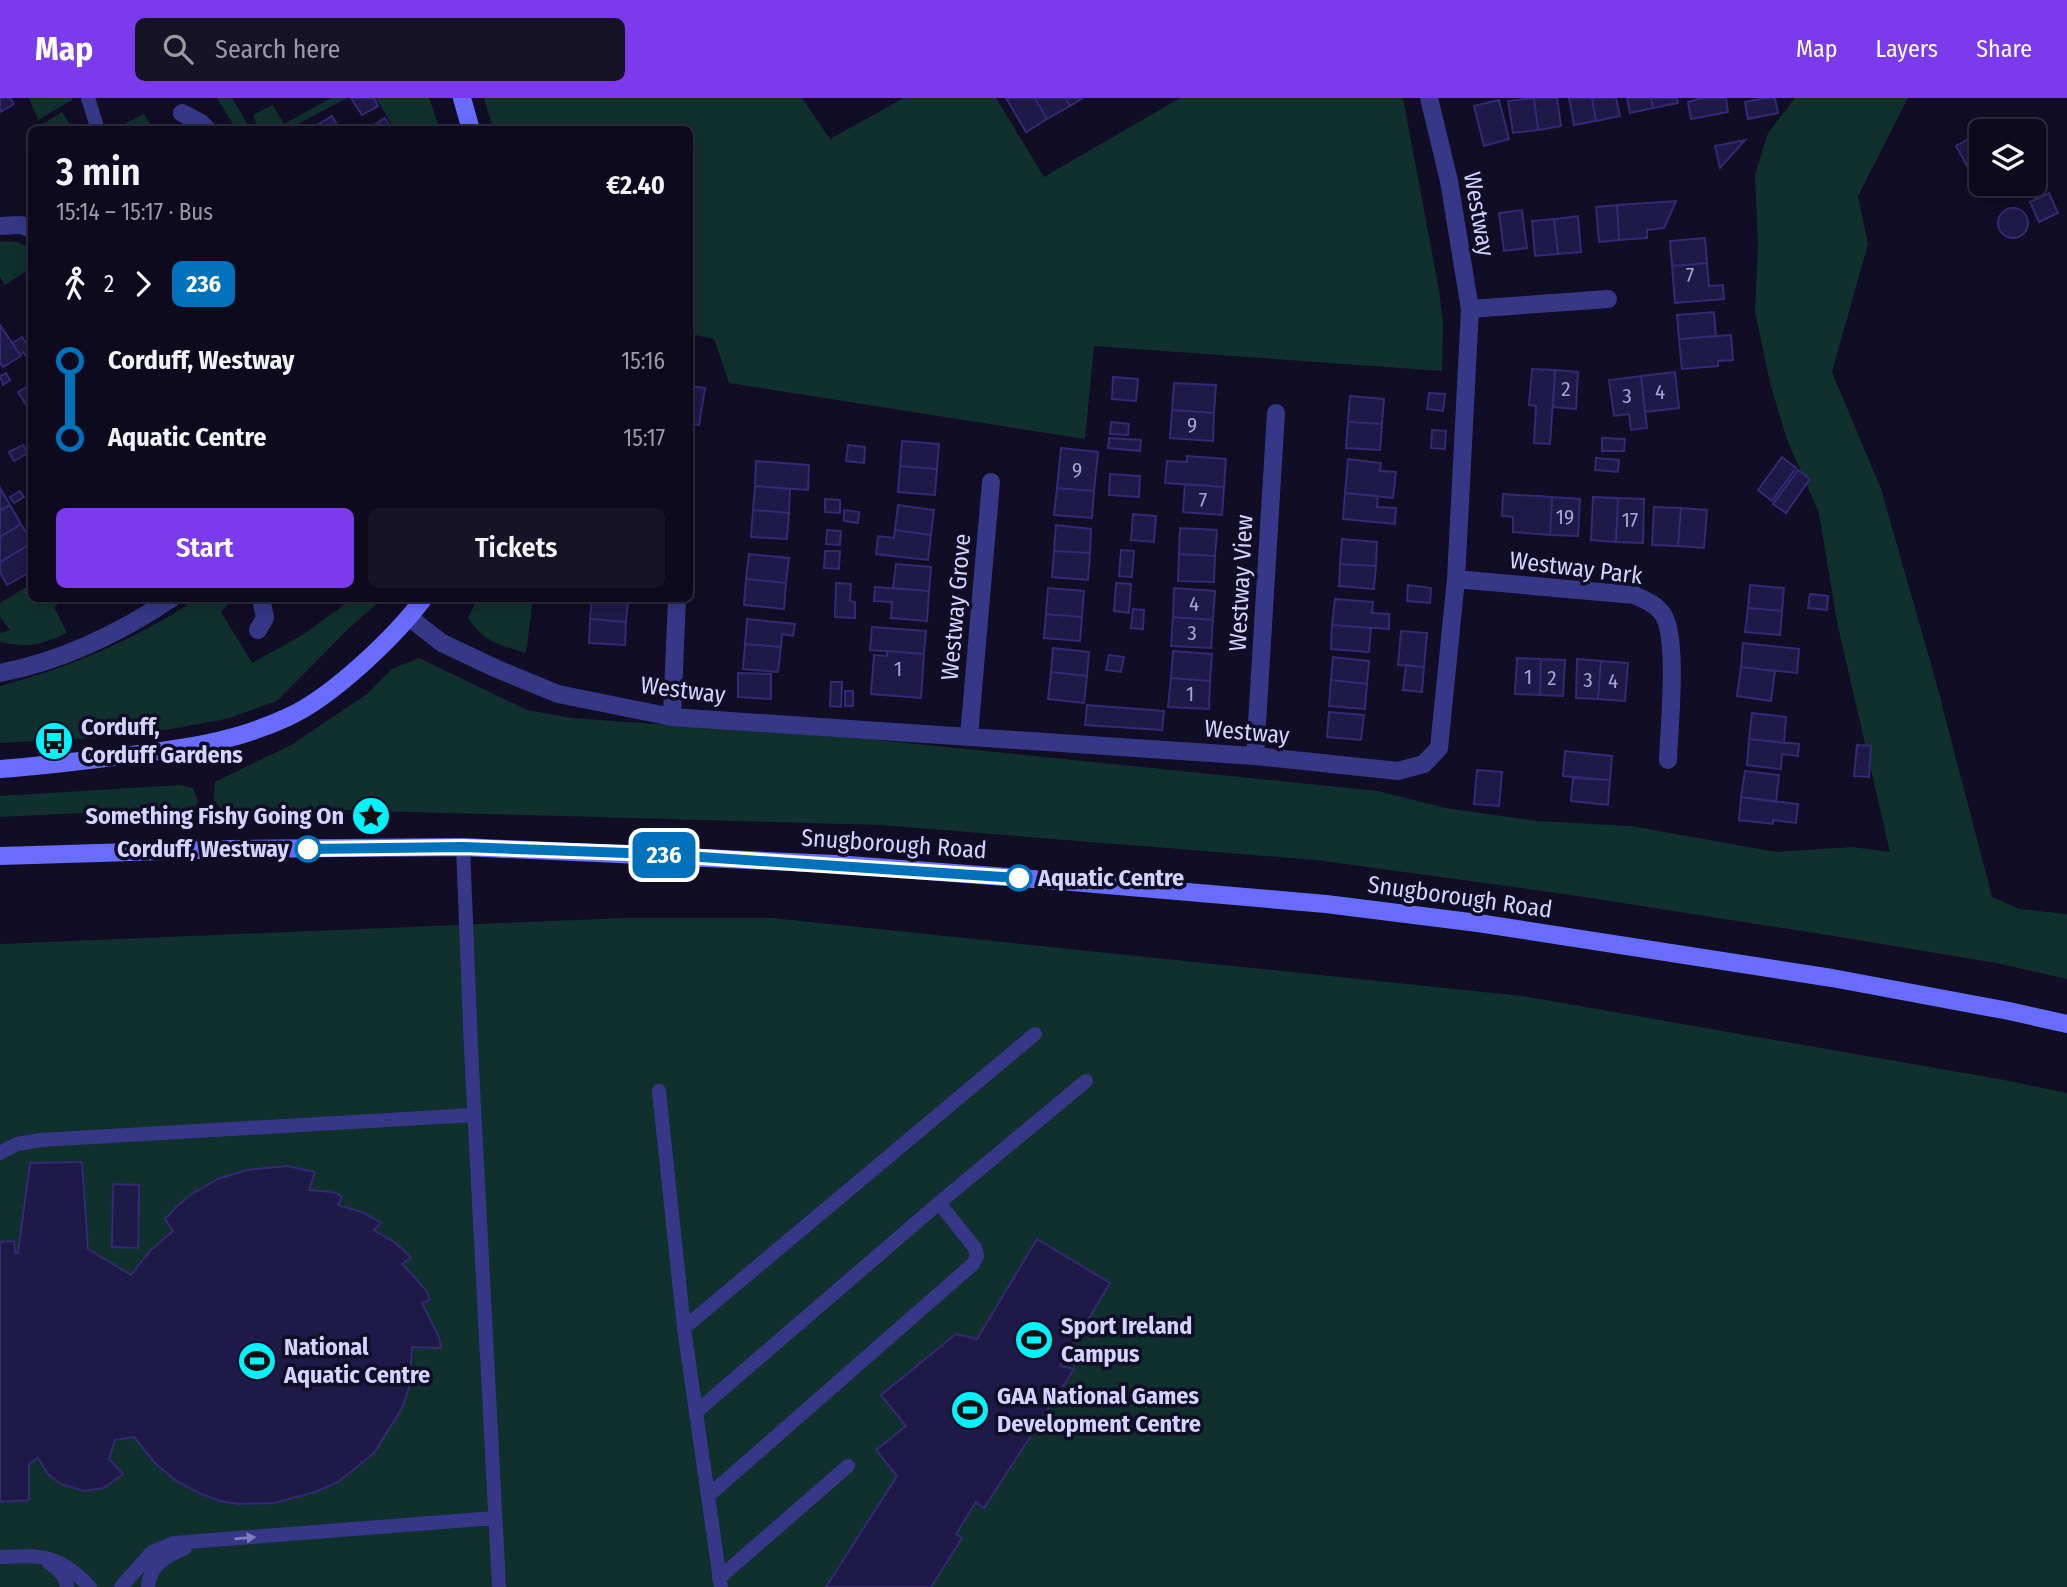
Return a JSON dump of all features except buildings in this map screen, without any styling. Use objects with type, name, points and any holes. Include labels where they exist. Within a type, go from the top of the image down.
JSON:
[{"type":"main road","points":[[462,98],[470,126]]},
{"type":"main road","points":[[0,769],[199,747],[250,733],[291,716],[334,687],[410,618],[421,602]]},
{"type":"main road","name":"Snugborough Road","points":[[0,856],[230,849],[463,847],[835,864],[1326,904],[1478,923],[1832,978],[2067,1024]]},
{"type":"street","name":"Westway","points":[[410,618],[442,643],[558,694],[672,717],[1255,756],[1398,771],[1423,764],[1439,748],[1456,579],[1470,309],[1450,181],[1429,98]]},
{"type":"street","points":[[182,113],[204,126]]},
{"type":"street","points":[[0,226],[21,225],[28,228]]},
{"type":"street","points":[[1470,309],[1608,299]]},
{"type":"street","name":"Westway View","points":[[1255,756],[1276,413]]},
{"type":"street","name":"Westway Grove","points":[[969,736],[991,482]]},
{"type":"street","name":"Westway Park","points":[[1456,579],[1634,596],[1651,602],[1664,615],[1672,640],[1668,760]]},
{"type":"street","points":[[0,673],[36,665],[70,653],[122,628],[165,602]]},
{"type":"street","points":[[258,630],[265,618],[262,602]]},
{"type":"street","points":[[672,717],[677,602]]},
{"type":"lane","points":[[88,98],[97,126]]},
{"type":"lane","points":[[463,847],[499,1587]]},
{"type":"lane","points":[[684,1328],[1035,1034]]},
{"type":"lane","points":[[696,1412],[939,1203],[1086,1081]]},
{"type":"lane","points":[[659,1091],[684,1328],[720,1583]]},
{"type":"lane","points":[[0,1153],[17,1144],[41,1140],[474,1115]]},
{"type":"lane","points":[[708,1496],[973,1264],[977,1256],[975,1248],[939,1203]]},
{"type":"lane","points":[[720,1583],[848,1466]]},
{"type":"lane","points":[[121,1587],[152,1552],[174,1543],[495,1518]]},
{"type":"lane","points":[[148,1587],[152,1569],[171,1554],[201,1541]]},
{"type":"lane","points":[[0,1557],[36,1555],[73,1569],[90,1587]]},
{"type":"lane","points":[[36,1555],[57,1569],[66,1579],[67,1587]]},
{"type":"green space","points":[[29,98],[72,98],[72,100],[38,120]]},
{"type":"green space","points":[[217,98],[232,98],[249,126],[234,126]]},
{"type":"green space","points":[[331,98],[347,98],[295,126],[257,126],[253,115],[273,105],[284,124]]},
{"type":"green space","points":[[376,98],[429,98],[439,126],[392,126]]},
{"type":"green space","points":[[484,98],[802,98],[830,139],[904,98],[996,98],[1044,177],[1180,98],[1403,98],[1439,290],[1443,323],[1442,371],[1094,346],[1085,439],[729,383],[714,339],[693,335],[693,126],[492,126]]},
{"type":"green space","points":[[1795,98],[1908,98],[1858,196],[1868,244],[1832,372],[1881,489],[1935,678],[1992,897],[2020,909],[2067,914],[2067,979],[1996,963],[1846,938],[1578,896],[1316,860],[880,825],[343,810],[241,814],[221,810],[214,800],[215,782],[291,745],[367,694],[392,669],[419,658],[527,710],[572,718],[867,739],[1378,791],[1446,808],[1536,821],[1631,826],[1776,852],[1852,847],[1890,852],[1837,622],[1819,513],[1787,440],[1770,383],[1755,311],[1758,245],[1755,175],[1768,133]]},
{"type":"green space","points":[[62,112],[71,126],[39,126]]},
{"type":"green space","points":[[144,114],[151,126],[128,126],[126,123]]},
{"type":"green space","points":[[0,241],[17,242],[28,247],[28,270],[5,285],[0,277]]},
{"type":"green space","points":[[28,586],[28,602],[61,602],[54,607],[67,633],[35,644],[0,642],[0,633],[10,630],[0,617],[0,603]]},
{"type":"green space","points":[[191,602],[230,602],[221,612],[252,663],[304,634],[348,602],[379,602],[349,628],[277,701],[226,719],[171,729],[98,738],[0,743],[0,686],[102,651]]},
{"type":"green space","points":[[476,602],[533,602],[526,653],[486,638],[468,618]]},
{"type":"green space","points":[[180,785],[193,788],[198,801],[193,812],[102,812],[0,817],[0,796]]},
{"type":"green space","name":"Sport Ireland Campus","points":[[624,918],[772,918],[1522,996],[2067,1093],[2067,1587],[0,1587],[0,944]]},
{"type":"bus line","name":"236","points":[[308,849],[463,847],[656,854],[1019,878]]},
{"type":"place","name":"Corduff, Corduff Gardens","points":[[54,741]]},
{"type":"place","name":"Something Fishy Going On","points":[[371,816]]},
{"type":"place","name":"Corduff, Westway","points":[[308,849]]},
{"type":"place","name":"Aquatic Centre","points":[[1019,878]]},
{"type":"place","name":"Sport Ireland Campus","points":[[1034,1340]]},
{"type":"place","name":"National Aquatic Centre","points":[[257,1361]]},
{"type":"place","name":"GAA National Games Development Centre","points":[[970,1410]]}]
